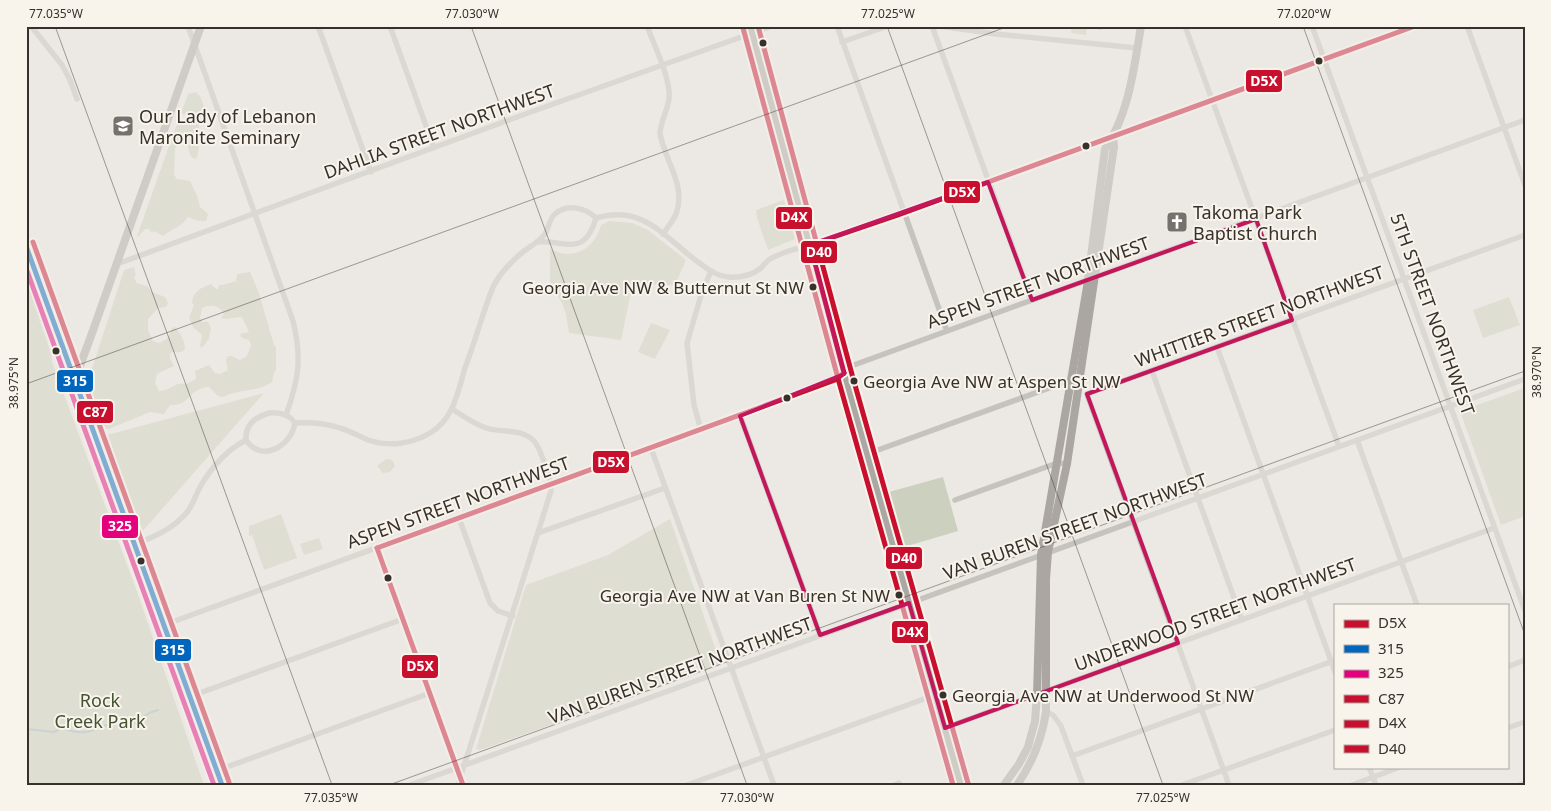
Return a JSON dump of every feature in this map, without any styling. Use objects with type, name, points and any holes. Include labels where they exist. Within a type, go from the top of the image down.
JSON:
[{"type":"highway","points":[[751,30],[867,454],[961,785]]},
{"type":"main road","points":[[66,380],[78,371],[92,336],[201,26]]},
{"type":"main road","points":[[1004,785],[1023,758],[1035,721],[1045,553],[1057,464],[1071,380],[1101,228],[1114,147],[1113,136],[1130,87],[1141,26]]},
{"type":"main road","points":[[26,245],[74,375],[131,545],[186,698],[213,772],[222,785]]},
{"type":"main road","points":[[26,270],[66,380],[131,545]]},
{"type":"main road","points":[[1016,785],[1038,749],[1046,712],[1045,553],[1066,464],[1091,280]]},
{"type":"main road","points":[[1014,771],[1022,776]]},
{"type":"main road","points":[[213,772],[214,785]]},
{"type":"street","points":[[31,26],[65,69],[77,99]]},
{"type":"street","points":[[188,26],[291,312],[299,346],[300,362],[286,414]]},
{"type":"street","points":[[318,26],[371,172]]},
{"type":"street","points":[[390,26],[434,148]]},
{"type":"street","points":[[647,26],[667,80],[669,95],[661,124],[661,136],[678,186],[679,197],[676,214],[663,234]]},
{"type":"street","name":"DAHLIA STREET NORTHWEST","points":[[117,264],[662,65],[751,30],[772,26]]},
{"type":"street","points":[[837,26],[947,331]]},
{"type":"street","points":[[842,42],[888,26]]},
{"type":"street","points":[[932,26],[1032,300]]},
{"type":"street","points":[[939,26],[996,34],[1137,48]]},
{"type":"street","points":[[1186,26],[1339,446]]},
{"type":"street","name":"5TH STREET NORTHWEST","points":[[1312,26],[1525,612]]},
{"type":"street","points":[[596,218],[614,214],[630,215],[646,221],[711,271],[728,277],[746,275],[758,270],[772,258],[988,182],[1416,26]]},
{"type":"street","points":[[1467,26],[1525,185]]},
{"type":"street","name":"ASPEN STREET NORTHWEST","points":[[160,626],[740,416],[834,380],[844,371],[947,331],[1525,120]]},
{"type":"street","points":[[295,423],[322,424],[342,428],[373,441],[390,444],[414,440],[430,433],[444,421],[455,403],[495,283],[516,258],[537,242],[546,231],[555,214],[566,208],[578,208],[590,212],[596,218]]},
{"type":"street","points":[[537,242],[567,245],[584,241],[590,234],[596,218]]},
{"type":"street","points":[[546,231],[552,242]]},
{"type":"street","name":"WHITTIER STREET NORTHWEST","points":[[1133,521],[1087,394],[1525,235]]},
{"type":"street","points":[[701,430],[694,406],[686,343],[702,292],[711,271]]},
{"type":"street","points":[[1072,756],[1333,661],[1307,596],[1217,348]]},
{"type":"street","points":[[1152,371],[1242,620]]},
{"type":"street","name":"VAN BUREN STREET NORTHWEST","points":[[410,785],[1525,378]]},
{"type":"street","points":[[867,454],[1071,380]]},
{"type":"street","points":[[452,409],[478,425],[529,436],[535,442],[551,484],[551,491],[513,616],[458,785]]},
{"type":"street","points":[[131,545],[159,535],[181,518],[189,509],[214,467],[230,451],[246,440],[248,428],[258,418],[269,413],[286,414],[295,423],[288,441],[277,448],[256,449],[246,440]]},
{"type":"street","points":[[740,416],[820,635]]},
{"type":"street","points":[[1357,440],[1417,604]]},
{"type":"street","points":[[651,448],[774,785]]},
{"type":"street","points":[[955,500],[1057,464],[1066,464]]},
{"type":"street","points":[[538,533],[665,488]]},
{"type":"street","points":[[458,518],[490,603],[500,612],[513,616]]},
{"type":"street","points":[[1133,521],[1229,785]]},
{"type":"street","name":"UNDERWOOD STREET NORTHWEST","points":[[945,728],[1494,528]]},
{"type":"street","points":[[377,548],[463,785]]},
{"type":"street","points":[[186,698],[403,619]]},
{"type":"street","points":[[1508,667],[1525,660]]},
{"type":"street","points":[[213,772],[430,693]]},
{"type":"street","points":[[687,785],[935,695]]},
{"type":"street","points":[[1046,712],[1058,719],[1083,785]]},
{"type":"street","points":[[1508,728],[1525,722]]},
{"type":"street","points":[[1182,785],[1334,730]]},
{"type":"street","points":[[1370,768],[1376,785]]},
{"type":"street","points":[[1352,785],[1397,768]]},
{"type":"street","points":[[1519,785],[1525,783]]},
{"type":"highlighted area","points":[[988,182],[1032,300],[1256,219],[1292,320],[1087,394],[1178,643],[945,728],[909,603],[820,635],[740,416],[844,374],[810,245]]},
{"type":"green space","points":[[1072,26],[1103,26],[1102,30],[1087,28],[1086,35],[1071,33]]},
{"type":"green space","points":[[196,92],[200,96],[205,109],[200,121],[197,139],[199,147],[197,158],[194,159],[190,155],[186,140],[181,137],[175,149],[174,175],[177,179],[190,181],[200,207],[208,214],[206,221],[198,221],[188,217],[179,226],[163,236],[145,229],[138,237],[178,121],[184,124],[187,123],[186,115],[181,113],[188,94]]},
{"type":"green space","points":[[784,200],[795,239],[768,250],[756,210]]},
{"type":"green space","points":[[609,221],[632,223],[648,230],[686,260],[674,285],[633,282],[621,340],[569,333],[562,303],[550,283],[550,249],[564,254],[579,252],[593,242],[601,225]]},
{"type":"green space","points":[[134,267],[136,275],[134,278],[137,283],[147,286],[152,292],[165,297],[168,303],[166,307],[158,308],[148,319],[148,330],[153,341],[159,343],[167,339],[172,328],[175,327],[182,337],[185,346],[182,352],[172,352],[170,354],[174,366],[157,374],[155,383],[159,391],[182,383],[186,384],[196,379],[195,371],[209,365],[215,373],[220,374],[228,370],[226,360],[228,356],[240,360],[247,356],[251,345],[249,340],[243,338],[240,334],[249,332],[242,317],[221,318],[224,314],[217,307],[209,306],[202,308],[200,318],[202,322],[208,322],[211,328],[209,339],[202,348],[200,346],[202,335],[193,327],[189,318],[194,305],[192,303],[193,299],[198,290],[211,284],[218,289],[219,285],[236,281],[237,274],[250,272],[259,293],[276,347],[276,370],[272,382],[261,387],[223,397],[218,396],[209,387],[203,388],[194,392],[182,403],[170,405],[164,414],[150,412],[109,429],[104,428],[99,423],[86,387],[124,270]]},
{"type":"green space","name":"Rock Creek Park","points":[[26,283],[51,353],[52,362],[136,589],[204,785],[26,785]]},
{"type":"green space","points":[[1509,297],[1520,325],[1483,338],[1473,310]]},
{"type":"green space","points":[[651,323],[670,330],[655,359],[638,352]]},
{"type":"green space","points":[[1525,388],[1525,516],[1501,525],[1460,411]]},
{"type":"green space","points":[[264,393],[141,533],[107,435]]},
{"type":"green space","points":[[386,459],[392,460],[395,466],[390,472],[383,473],[377,466]]},
{"type":"green space","points":[[943,477],[958,531],[904,547],[889,492]]},
{"type":"green space","points":[[281,514],[297,558],[264,570],[252,535],[249,536],[249,526]]},
{"type":"green space","points":[[670,519],[721,665],[480,750],[476,749],[526,585],[608,555]]},
{"type":"green space","points":[[319,538],[323,549],[304,555],[300,544]]},
{"type":"waterway","points":[[26,729],[54,732],[62,728],[70,731],[88,732],[118,721],[136,723],[149,713],[158,710]]},
{"type":"transit line","name":"D40","points":[[758,26],[853,378],[968,783]]},
{"type":"transit line","name":"D5X","points":[[810,245],[898,215],[1415,26]]},
{"type":"transit line","name":"D4X","points":[[743,28],[839,382],[953,785]]},
{"type":"transit line","name":"C87","points":[[33,242],[229,782]]},
{"type":"transit line","name":"D5X","points":[[810,245],[844,373]]},
{"type":"transit line","name":"315","points":[[26,246],[222,785]]},
{"type":"transit line","name":"325","points":[[26,268],[214,785]]},
{"type":"transit line","name":"D5X","points":[[377,548],[835,380],[844,373]]},
{"type":"transit line","name":"D5X","points":[[377,548],[463,785]]},
{"type":"place","name":"Our Lady of Lebanon Maronite Seminary","points":[[123,126]]},
{"type":"place","name":"Takoma Park Baptist Church","points":[[1177,222]]},
{"type":"place","name":"Georgia Ave NW & Butternut St NW","points":[[813,287]]},
{"type":"place","name":"Georgia Ave NW at Aspen St NW","points":[[854,381]]},
{"type":"place","name":"Georgia Ave NW at Van Buren St NW","points":[[899,595]]},
{"type":"place","name":"Georgia Ave NW at Underwood St NW","points":[[943,695]]}]
